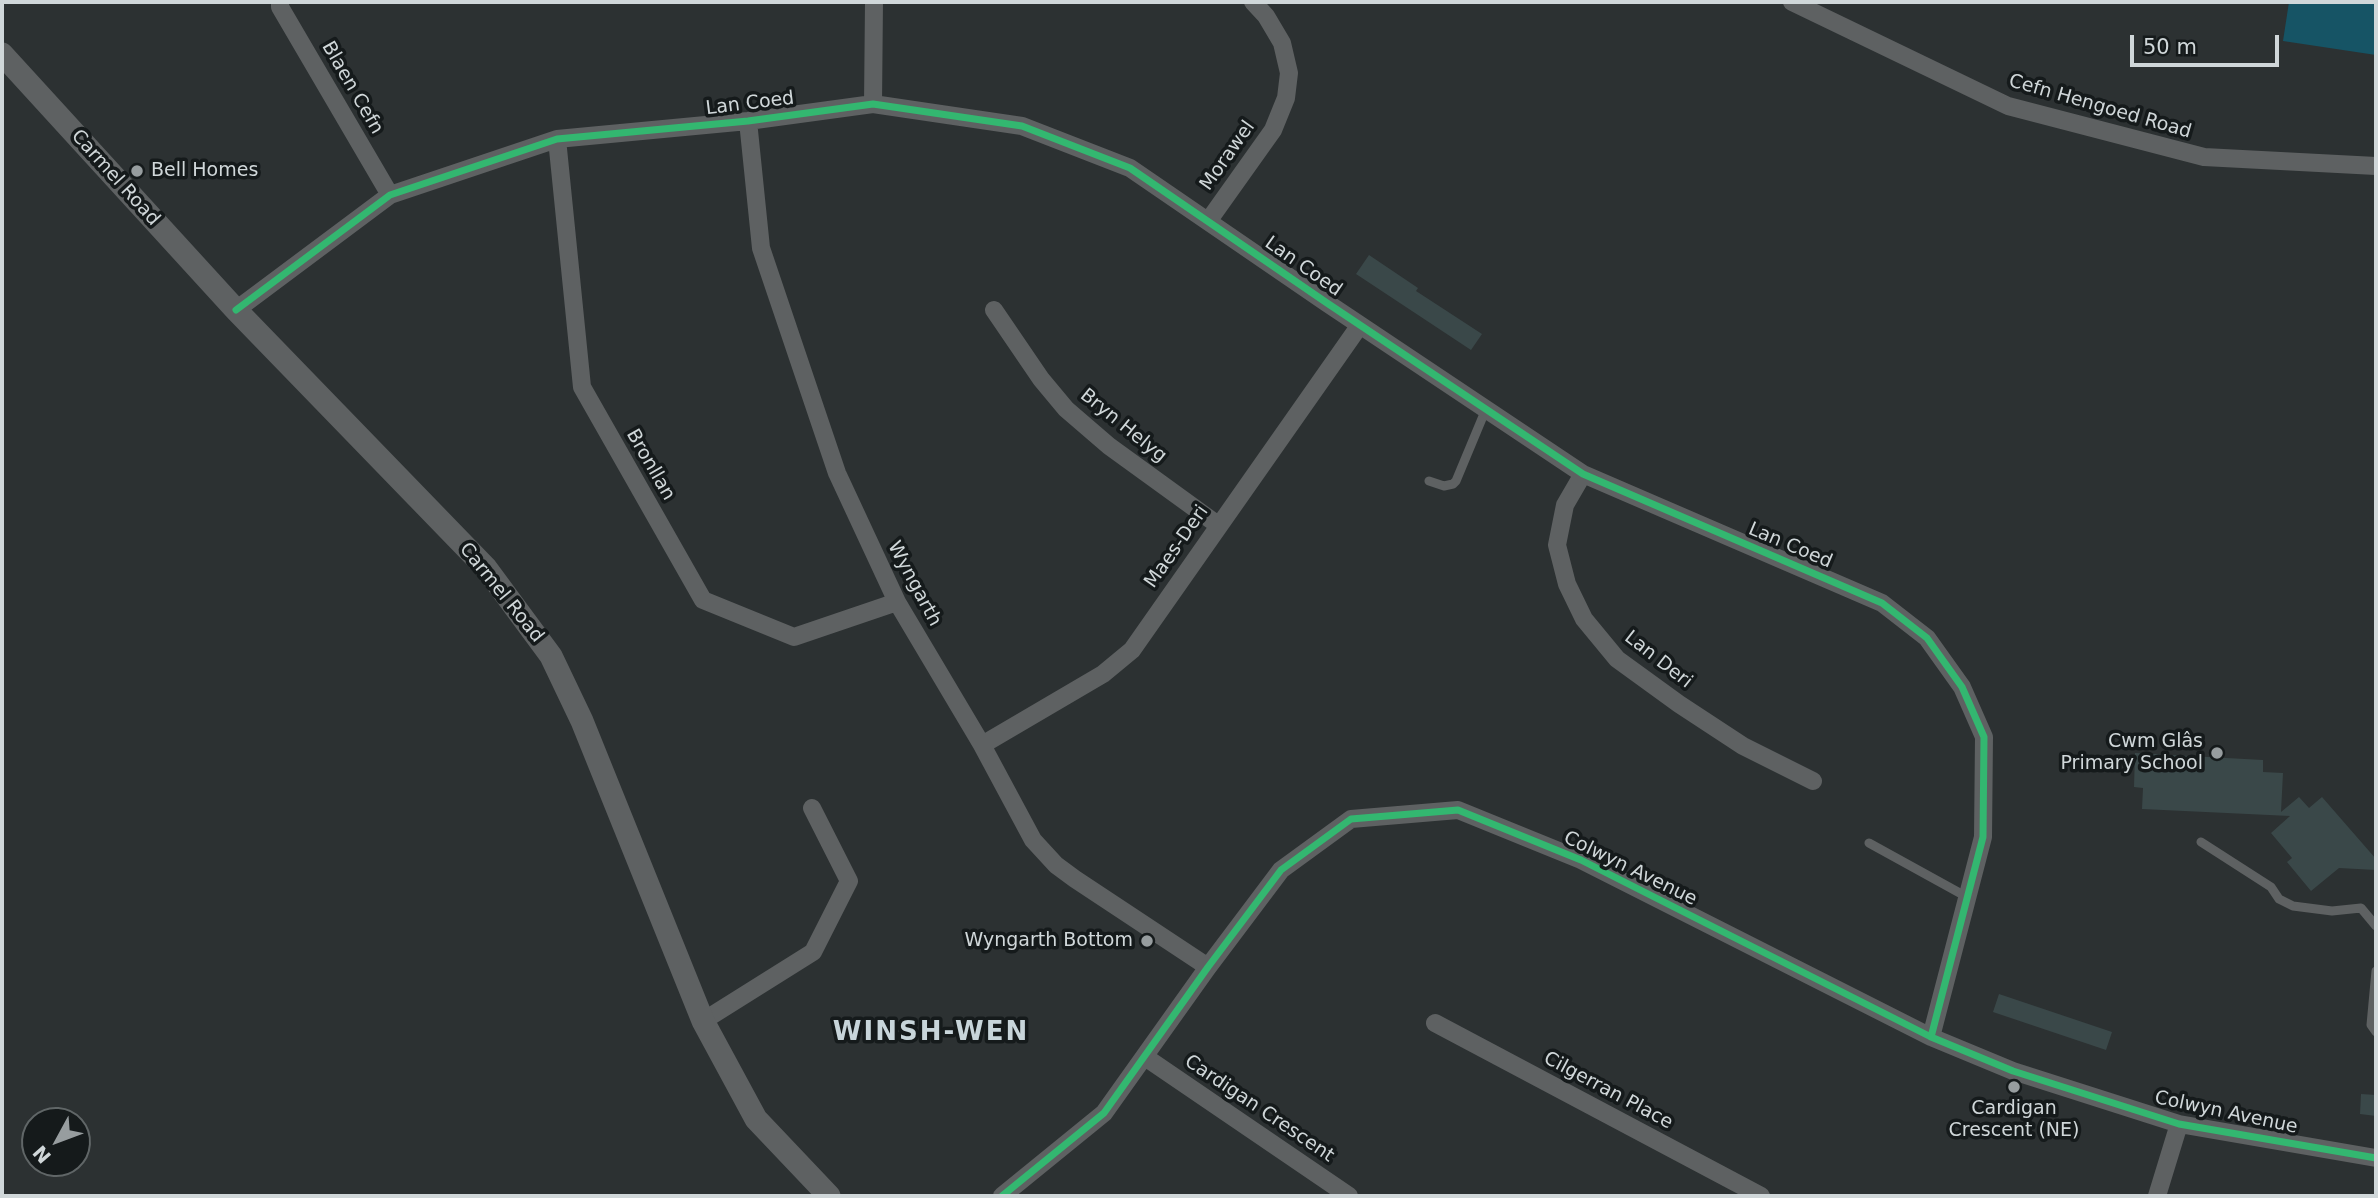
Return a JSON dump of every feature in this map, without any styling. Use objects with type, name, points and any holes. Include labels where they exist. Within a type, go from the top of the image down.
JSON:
[{"type":"street","name":"Blaen Cefn","points":[[280,2],[390,195]]},
{"type":"street","points":[[873,104],[874,2]]},
{"type":"street","name":"Morawel","points":[[1209,220],[1273,130],[1286,98],[1289,73],[1282,43],[1266,16],[1253,2]]},
{"type":"street","name":"Cefn Hengoed Road","points":[[1792,2],[2008,106],[2204,158],[2376,166]]},
{"type":"street","name":"Carmel Road","points":[[2,54],[236,310],[486,568],[551,656],[582,721],[703,1021],[756,1119],[829,1196]]},
{"type":"street","name":"Lan Coed","points":[[236,310],[390,195],[556,139],[748,121],[873,104],[1022,126],[1130,168],[1583,474],[1882,603],[1927,638],[1962,687],[1984,737],[1983,837],[1931,1037]]},
{"type":"street","name":"Wyngarth","points":[[748,121],[761,248],[837,473],[897,602],[982,745],[1033,840],[1056,865],[1208,967]]},
{"type":"street","name":"Bronllan","points":[[556,139],[582,387],[703,600],[794,637],[897,602]]},
{"type":"street","name":"Bryn Helyg","points":[[994,310],[1041,379],[1066,409],[1109,446],[1218,525]]},
{"type":"street","name":"Maes-Deri","points":[[982,745],[1103,674],[1132,650],[1360,325]]},
{"type":"street","name":"Lan Deri","points":[[1583,474],[1565,505],[1557,545],[1567,584],[1584,619],[1617,659],[1679,704],[1743,746],[1814,781]]},
{"type":"street","points":[[703,1021],[813,952],[849,881],[812,807]]},
{"type":"street","name":"Colwyn Avenue","points":[[1002,1196],[1104,1113],[1281,870],[1351,818],[1458,810],[1581,860],[1931,1037],[2013,1071],[2179,1124],[2376,1158]]},
{"type":"street","name":"Cilgerran Place","points":[[1435,1023],[1761,1196]]},
{"type":"street","name":"Cardigan Crescent","points":[[1145,1057],[1349,1196]]},
{"type":"street","points":[[2157,1196],[2179,1124]]},
{"type":"lane","points":[[1429,481],[1444,485],[1456,481],[1486,409]]},
{"type":"lane","points":[[1869,842],[1968,897]]},
{"type":"lane","points":[[2201,842],[2272,887],[2279,899],[2293,906],[2332,911],[2361,908],[2376,926]]},
{"type":"lane","points":[[2376,971],[2371,1025],[2376,1032]]},
{"type":"shaded area","points":[[2289,2],[2376,2],[2376,55],[2283,41]]},
{"type":"building","points":[[1369,255],[1418,288],[1416,291],[1482,334],[1471,350],[1356,274]]},
{"type":"building","points":[[2135,753],[2263,760],[2263,772],[2283,773],[2281,812],[2299,797],[2309,808],[2322,797],[2376,859],[2376,870],[2339,868],[2311,891],[2287,862],[2292,858],[2271,833],[2290,816],[2142,809],[2143,788],[2134,787]]},
{"type":"building","points":[[1999,994],[2112,1032],[2106,1050],[1993,1012]]},
{"type":"building","points":[[2361,1094],[2376,1095],[2376,1116],[2360,1114]]},
{"type":"cycle path","points":[[236,310],[390,195],[557,139],[748,121],[873,104],[1022,126],[1130,168],[1583,474],[1882,603],[1927,638],[1962,687],[1984,737],[1983,837],[1931,1037]]},
{"type":"cycle path","points":[[1002,1196],[1104,1113],[1281,870],[1351,819],[1458,810],[1581,860],[1931,1037],[2013,1071],[2179,1124],[2376,1158]]},
{"type":"place","name":"Bell Homes","points":[[137,171]]},
{"type":"place","name":"Cwm Glâs Primary School","points":[[2217,753]]},
{"type":"place","name":"Wyngarth Bottom","points":[[1147,941]]},
{"type":"place","name":"Cardigan Crescent (NE)","points":[[2014,1087]]},
{"type":"district","name":"WINSH-WEN","points":[[931,1033]]}]
